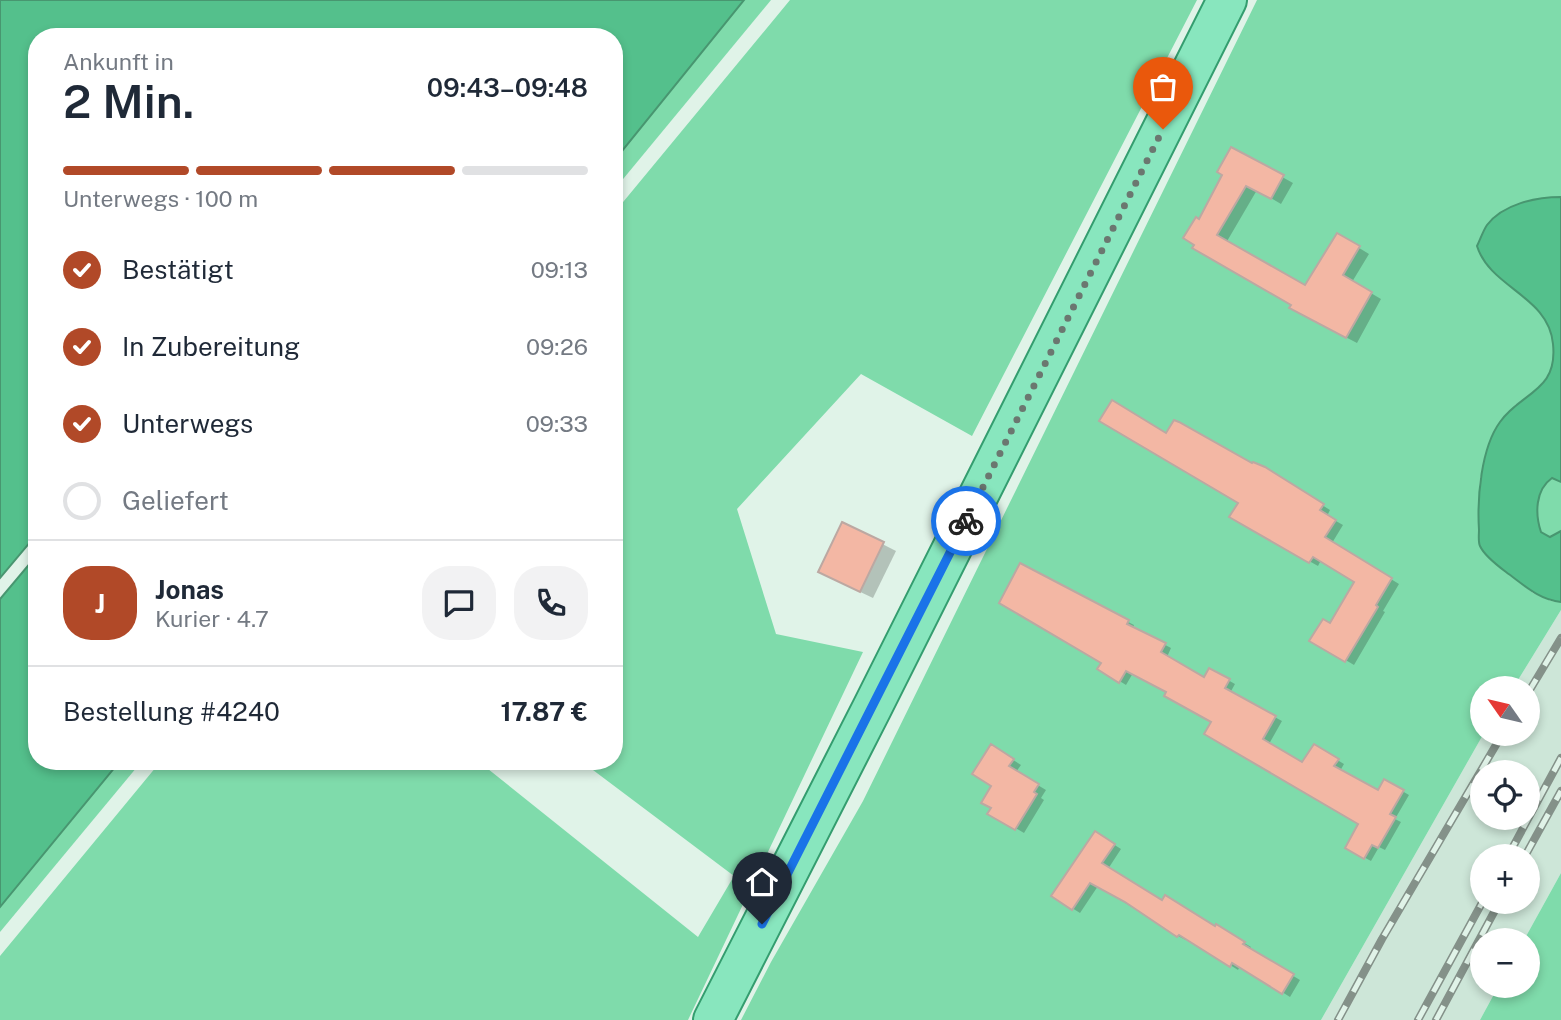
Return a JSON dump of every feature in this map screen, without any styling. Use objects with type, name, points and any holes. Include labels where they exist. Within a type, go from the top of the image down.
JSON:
[{"type":"main road","points":[[713,1020],[1227,0]]},
{"type":"shaded area","points":[[0,0],[744,0],[623,150],[623,28],[28,28],[28,545],[0,578]]},
{"type":"shaded area","points":[[744,0],[771,0],[623,179],[623,150]]},
{"type":"shaded area","points":[[790,0],[1197,0],[972,436],[861,374],[737,509],[776,634],[863,652],[688,1020],[0,1020],[0,956],[154,770],[489,770],[698,937],[734,876],[593,770],[623,770],[623,202]]},
{"type":"shaded area","points":[[1257,0],[1561,0],[1561,197],[1556,197],[1520,293],[1536,306],[1549,323],[1553,343],[1553,368],[1534,394],[1515,405],[1480,478],[1478,521],[1498,565],[1533,593],[1551,601],[1561,602],[1561,610],[1520,676],[1470,676],[1470,746],[1477,746],[1321,1020],[741,1020],[863,801]]},
{"type":"shaded area","points":[[1561,197],[1561,482],[1552,478],[1546,483],[1539,496],[1537,510],[1541,532],[1550,537],[1561,531],[1561,602],[1539,595],[1526,587],[1492,560],[1479,544],[1480,489],[1488,445],[1500,422],[1544,382],[1553,360],[1553,344],[1549,328],[1541,314],[1494,272],[1477,246],[1487,225],[1502,212],[1531,200]]},
{"type":"shaded area","points":[[1552,478],[1561,482],[1561,531],[1550,537],[1541,532],[1537,510],[1542,489]]},
{"type":"shaded area","points":[[28,566],[28,770],[113,770],[0,907],[0,599]]},
{"type":"shaded area","points":[[1561,610],[1561,873],[1540,911],[1540,844],[1470,844],[1470,914],[1538,914],[1531,928],[1470,928],[1470,998],[1492,998],[1480,1020],[1321,1020],[1477,746],[1540,746],[1540,676],[1520,676]]},
{"type":"shaded area","points":[[113,770],[135,770],[0,932],[0,907]]},
{"type":"shaded area","points":[[1561,873],[1561,1020],[1480,1020],[1492,998],[1540,998],[1540,928],[1531,928]]},
{"type":"building","points":[[1231,147],[1284,175],[1271,199],[1246,186],[1217,235],[1305,285],[1337,233],[1360,246],[1343,275],[1372,292],[1346,338],[1289,308],[1291,305],[1192,248],[1194,245],[1183,238],[1196,217],[1199,219],[1222,175],[1217,172]]},
{"type":"building","points":[[1112,400],[1166,433],[1174,420],[1179,422],[1252,463],[1265,467],[1324,504],[1320,510],[1336,520],[1325,537],[1392,578],[1345,662],[1309,641],[1323,619],[1330,623],[1354,582],[1313,557],[1309,563],[1229,517],[1238,503],[1099,421]]},
{"type":"building","points":[[842,522],[884,542],[860,592],[818,572]]},
{"type":"building","points":[[1020,563],[1129,620],[1127,624],[1166,643],[1161,652],[1204,677],[1209,668],[1230,679],[1225,688],[1276,716],[1263,739],[1302,762],[1314,744],[1339,759],[1334,766],[1378,790],[1384,779],[1404,790],[1390,814],[1396,817],[1378,848],[1372,845],[1364,859],[1345,848],[1358,824],[1204,734],[1211,722],[1164,696],[1166,692],[1126,671],[1119,683],[1097,669],[1101,663],[999,603]]},
{"type":"building","points":[[991,744],[1014,759],[1009,766],[1039,784],[1034,792],[1037,794],[1015,830],[987,814],[991,808],[981,803],[991,786],[972,774]]},
{"type":"building","points":[[1095,831],[1115,844],[1102,863],[1162,900],[1165,895],[1215,926],[1216,924],[1245,942],[1243,944],[1294,974],[1282,994],[1232,963],[1230,967],[1179,935],[1177,937],[1125,902],[1090,883],[1072,910],[1051,896]]},
{"type":"railway","points":[[1538,676],[1561,638]]},
{"type":"railway","points":[[1338,1020],[1382,939],[1495,746]]},
{"type":"railway","points":[[1514,844],[1561,758]]},
{"type":"railway","points":[[1532,844],[1561,791]]},
{"type":"railway","points":[[1418,1020],[1476,914]]},
{"type":"railway","points":[[1436,1020],[1493,914]]},
{"type":"way so far","points":[[966,521],[1163,129]]},
{"type":"route","points":[[762,924],[966,521]]}]
